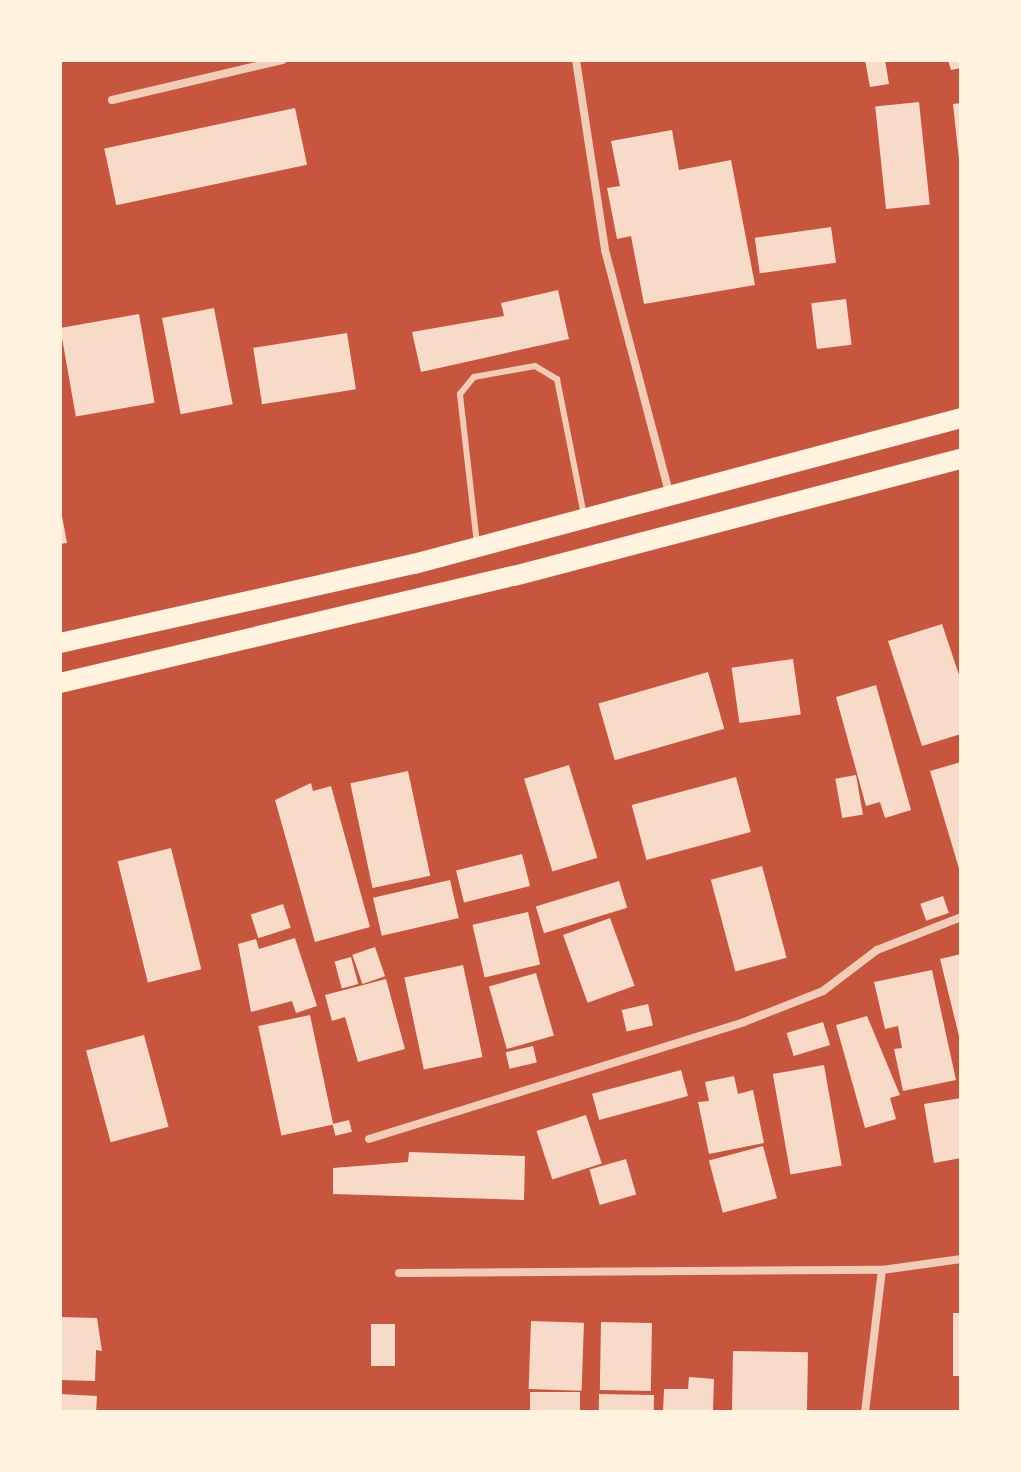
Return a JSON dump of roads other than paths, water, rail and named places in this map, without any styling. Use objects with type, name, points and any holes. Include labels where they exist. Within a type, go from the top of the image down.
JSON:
[{"type":"main road","points":[[60,643],[477,548],[961,418]]},
{"type":"main road","points":[[60,683],[514,576],[961,459]]},
{"type":"street","points":[[112,100],[282,60]]},
{"type":"street","points":[[576,60],[605,250],[670,496]]},
{"type":"street","points":[[369,1139],[744,1022],[823,991],[877,950],[961,917]]},
{"type":"street","points":[[399,1273],[882,1270],[961,1259]]},
{"type":"street","points":[[865,1412],[882,1270]]},
{"type":"lane","points":[[477,548],[460,394],[474,377],[535,366],[557,379],[584,519]]}]
